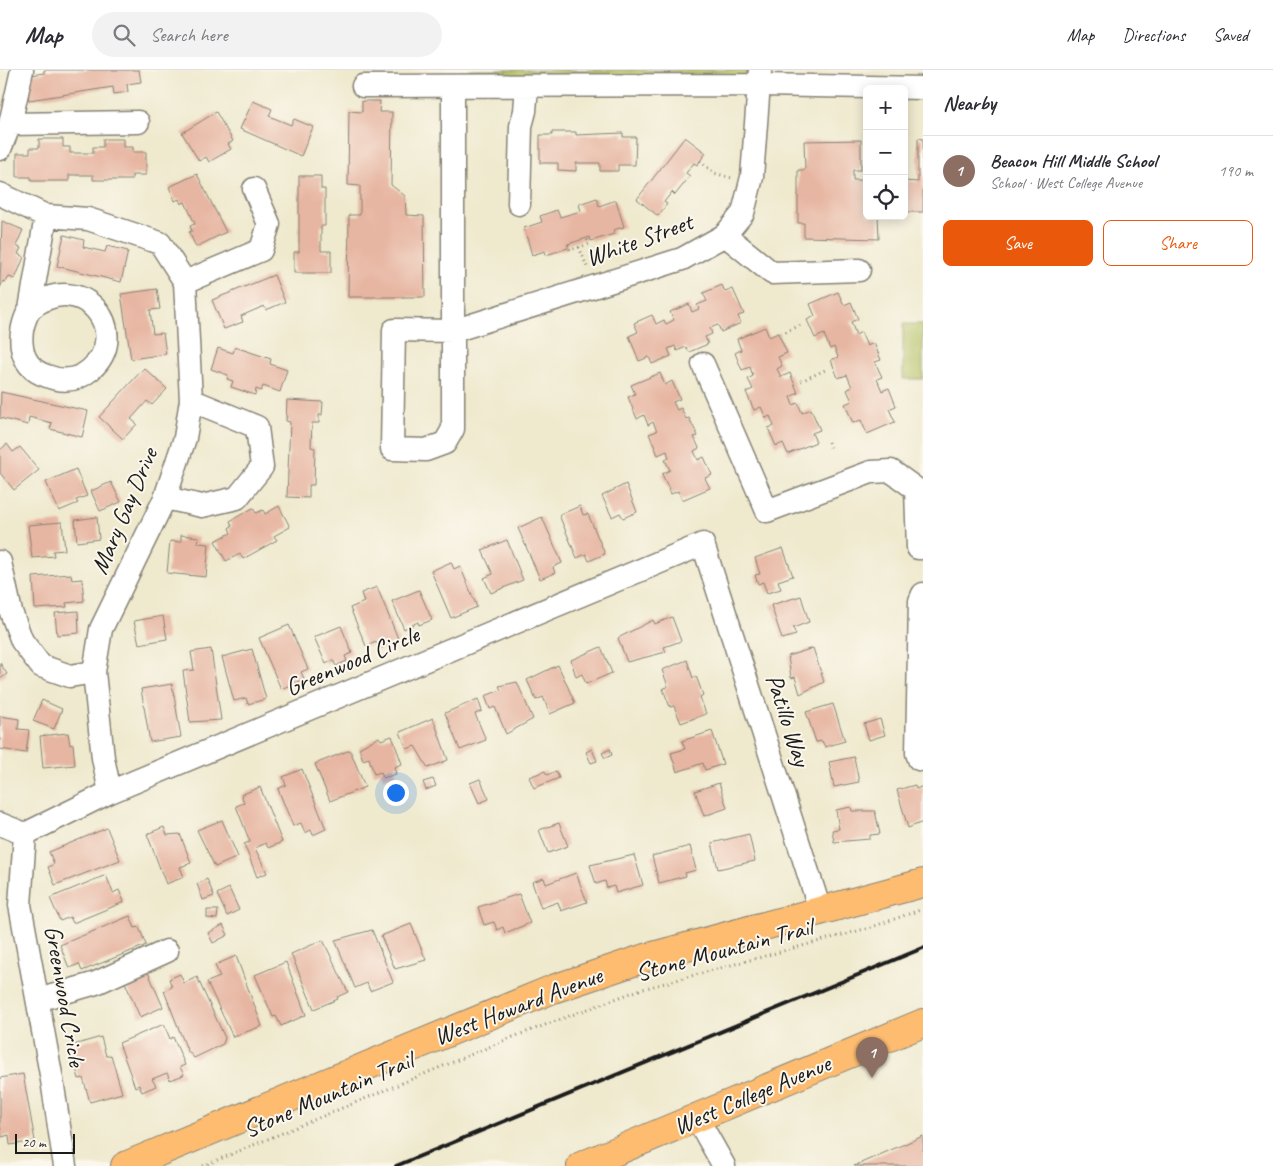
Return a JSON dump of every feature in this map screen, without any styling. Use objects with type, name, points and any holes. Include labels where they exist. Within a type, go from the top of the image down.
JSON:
[{"type":"main road","name":"West Howard Avenue","points":[[125,1166],[554,989],[642,959],[923,883]]},
{"type":"main road","name":"West College Avenue","points":[[581,1166],[923,1024]]},
{"type":"street","points":[[0,149],[10,124],[22,70]]},
{"type":"street","points":[[363,86],[527,86],[760,77],[923,88]]},
{"type":"street","name":"White Street","points":[[452,331],[682,259],[726,235],[743,214],[752,177],[760,77]]},
{"type":"street","points":[[452,331],[394,330],[392,449],[426,450],[445,443],[452,429],[453,86]]},
{"type":"street","points":[[519,204],[521,126],[525,111],[527,86]]},
{"type":"street","points":[[10,124],[138,122]]},
{"type":"street","points":[[185,282],[261,250],[269,224],[254,189]]},
{"type":"street","name":"Mary Gay Drive","points":[[0,194],[46,216],[88,220],[160,243],[185,282],[191,400],[185,438],[165,498],[101,629],[94,672],[102,758],[110,792]]},
{"type":"street","points":[[30,309],[46,216]]},
{"type":"street","points":[[726,235],[772,273],[859,270]]},
{"type":"street","points":[[703,364],[767,511],[871,472],[891,470],[916,489],[918,548],[923,548]]},
{"type":"street","points":[[165,498],[202,506],[237,498],[262,467],[257,427],[191,400]]},
{"type":"street","name":"Greenwood Circle","points":[[25,834],[110,792],[703,544]]},
{"type":"street","name":"Patillo Way","points":[[703,544],[821,912]]},
{"type":"street","points":[[0,562],[11,612],[22,641],[41,666],[70,676],[94,672]]},
{"type":"street","points":[[923,594],[920,601],[917,754],[919,759],[923,760]]},
{"type":"street","points":[[0,824],[25,834]]},
{"type":"street","name":"Greenwood Cricle","points":[[25,834],[20,904],[65,1166]]},
{"type":"street","points":[[38,1000],[96,983],[168,951]]},
{"type":"street","points":[[697,1118],[724,1166]]},
{"type":"path","points":[[700,161],[714,173],[732,178]]},
{"type":"path","points":[[568,244],[570,250],[589,244],[587,238]]},
{"type":"path","points":[[579,247],[586,267]]},
{"type":"path","points":[[781,334],[803,324]]},
{"type":"path","points":[[801,380],[825,370]]},
{"type":"path","points":[[828,442],[831,449]]},
{"type":"path","name":"Stone Mountain Trail","points":[[202,1166],[513,1037],[639,990],[872,927],[923,909]]},
{"type":"green space","points":[[470,70],[755,70],[755,79],[470,80]]},
{"type":"green space","points":[[903,324],[923,324],[923,379],[903,379]]},
{"type":"building","points":[[44,70],[139,70],[141,82],[127,84],[128,92],[114,94],[113,87],[29,100],[25,76],[44,73]]},
{"type":"building","points":[[253,101],[272,109],[269,116],[291,125],[294,119],[313,127],[301,156],[240,129]]},
{"type":"building","points":[[362,101],[380,101],[379,112],[392,112],[391,185],[405,196],[406,215],[424,216],[425,297],[348,297],[349,215],[360,215],[360,186],[348,185],[349,111],[362,112]]},
{"type":"building","points":[[216,112],[233,141],[228,144],[231,149],[209,162],[206,157],[199,161],[182,133]]},
{"type":"building","points":[[552,132],[576,132],[576,135],[623,133],[623,137],[636,137],[635,165],[618,165],[618,171],[600,171],[600,163],[576,163],[576,171],[558,170],[558,163],[540,163],[540,135],[552,135]]},
{"type":"building","points":[[685,137],[706,153],[697,165],[694,163],[686,173],[690,176],[675,195],[672,192],[664,202],[667,204],[658,216],[637,199]]},
{"type":"building","points":[[918,138],[923,139],[923,212],[908,212],[908,181],[918,182]]},
{"type":"building","points":[[39,139],[63,139],[63,147],[70,147],[70,153],[93,153],[93,147],[103,147],[103,139],[123,139],[123,147],[133,147],[133,152],[146,152],[146,175],[132,175],[132,180],[93,180],[93,175],[69,175],[69,181],[31,181],[31,177],[17,177],[17,153],[30,153],[30,148],[39,148]]},
{"type":"building","points":[[861,140],[861,170],[853,170],[853,180],[863,180],[863,220],[878,220],[879,239],[804,237],[804,223],[798,223],[798,170],[805,170],[804,141]]},
{"type":"building","points":[[197,174],[226,232],[196,247],[189,232],[192,231],[190,226],[195,224],[185,202],[181,204],[179,199],[175,201],[169,187]]},
{"type":"building","points":[[299,176],[321,176],[321,189],[325,189],[325,226],[321,226],[321,251],[331,251],[331,273],[294,273],[294,252],[299,252]]},
{"type":"building","points":[[597,198],[599,206],[616,200],[624,227],[613,230],[614,234],[591,241],[590,237],[568,244],[568,248],[546,255],[545,251],[532,255],[524,228],[542,222],[540,216],[557,210],[560,217],[581,211],[579,204]]},
{"type":"building","points":[[2,221],[23,230],[16,246],[21,248],[18,254],[24,257],[15,279],[9,277],[6,282],[3,281],[0,288]]},
{"type":"building","points":[[64,235],[84,240],[83,247],[105,252],[107,246],[128,251],[121,282],[57,266]]},
{"type":"building","points":[[274,275],[285,302],[266,310],[264,306],[241,316],[243,322],[224,329],[212,300]]},
{"type":"building","points":[[722,285],[725,292],[733,289],[744,314],[738,316],[741,323],[721,332],[718,325],[710,328],[712,334],[705,337],[708,344],[689,352],[686,347],[677,351],[675,346],[668,349],[671,356],[652,364],[649,357],[639,361],[629,336],[638,332],[634,323],[652,315],[656,324],[664,320],[666,324],[674,320],[670,312],[689,304],[692,312],[699,309],[697,305],[707,301],[703,293]]},
{"type":"building","points":[[157,289],[160,309],[150,310],[153,334],[163,333],[166,354],[131,359],[121,294]]},
{"type":"building","points":[[838,292],[844,305],[851,302],[858,319],[851,322],[856,335],[861,332],[867,346],[874,343],[881,360],[875,362],[882,377],[877,379],[882,391],[889,388],[896,406],[889,409],[895,422],[867,434],[861,420],[853,423],[845,404],[852,401],[847,390],[852,387],[847,375],[838,378],[831,360],[838,357],[834,347],[830,349],[824,334],[815,338],[807,320],[815,316],[810,304]]},
{"type":"building","points":[[765,327],[769,337],[778,333],[787,353],[778,357],[782,366],[777,369],[781,377],[790,373],[798,393],[790,397],[793,405],[798,403],[802,413],[811,409],[820,430],[812,433],[816,442],[788,454],[783,443],[776,446],[768,428],[774,426],[770,416],[766,418],[761,407],[754,410],[746,392],[753,389],[748,379],[753,376],[750,367],[742,370],[735,353],[741,350],[737,339]]},
{"type":"building","points":[[235,347],[271,359],[270,364],[287,370],[280,392],[263,386],[261,391],[256,389],[255,395],[231,387],[233,381],[227,379],[228,375],[211,369],[218,348],[233,353]]},
{"type":"building","points":[[144,368],[167,389],[152,405],[147,401],[131,419],[137,424],[123,439],[99,417]]},
{"type":"building","points":[[660,373],[665,385],[672,381],[680,399],[673,402],[677,410],[681,408],[686,419],[689,418],[698,436],[694,437],[699,448],[694,451],[698,460],[704,457],[712,475],[705,478],[710,488],[682,500],[678,491],[671,494],[662,474],[670,470],[665,460],[669,458],[667,451],[658,455],[649,434],[657,431],[653,422],[648,425],[644,415],[637,419],[628,397],[635,394],[631,385]]},
{"type":"building","points":[[1,392],[88,411],[82,437],[50,429],[52,423],[29,417],[28,425],[0,418]]},
{"type":"building","points":[[287,400],[323,402],[319,423],[312,423],[311,447],[315,448],[314,485],[309,485],[309,498],[287,497],[290,422],[286,421]]},
{"type":"building","points":[[7,444],[13,452],[20,447],[39,470],[14,490],[0,473],[0,450]]},
{"type":"building","points":[[76,469],[87,496],[76,500],[78,503],[59,511],[46,482]]},
{"type":"building","points":[[111,482],[121,502],[100,511],[91,491]]},
{"type":"building","points":[[626,484],[637,512],[623,518],[620,513],[612,517],[602,496]]},
{"type":"building","points":[[279,506],[290,527],[274,536],[277,540],[243,559],[240,554],[226,561],[215,541],[231,533],[229,528],[232,526],[230,521],[253,508],[256,513],[263,510],[265,514]]},
{"type":"building","points":[[580,506],[583,515],[588,514],[605,554],[589,561],[586,554],[577,558],[559,515]]},
{"type":"building","points":[[97,517],[99,539],[77,542],[75,520]]},
{"type":"building","points":[[542,517],[562,563],[553,567],[555,573],[540,579],[518,528]]},
{"type":"building","points":[[62,522],[65,550],[53,551],[54,556],[32,558],[28,525]]},
{"type":"building","points":[[181,535],[199,537],[198,543],[209,544],[206,577],[167,573],[170,541],[181,542]]},
{"type":"building","points":[[507,540],[523,580],[491,593],[484,578],[493,574],[482,550]]},
{"type":"building","points":[[783,548],[793,576],[778,581],[781,589],[767,593],[763,582],[758,584],[755,575],[760,574],[755,558]]},
{"type":"building","points":[[451,562],[454,569],[460,566],[477,607],[451,618],[431,571]]},
{"type":"building","points":[[71,574],[72,580],[82,579],[84,601],[66,603],[67,607],[35,609],[33,577]]},
{"type":"building","points":[[377,587],[399,641],[379,649],[376,642],[366,646],[350,608],[364,602],[361,593]]},
{"type":"building","points":[[419,590],[432,620],[419,625],[418,622],[404,629],[392,601]]},
{"type":"building","points":[[801,596],[809,622],[793,628],[796,635],[782,639],[771,605]]},
{"type":"building","points":[[78,611],[79,633],[57,635],[55,613]]},
{"type":"building","points":[[163,616],[167,639],[139,644],[134,621]]},
{"type":"building","points":[[672,617],[681,641],[664,647],[666,652],[627,662],[618,638],[653,620],[655,624]]},
{"type":"building","points":[[289,625],[308,669],[301,672],[304,679],[281,689],[259,638]]},
{"type":"building","points":[[341,626],[352,653],[345,656],[347,661],[336,666],[333,660],[326,664],[314,637]]},
{"type":"building","points":[[601,647],[612,673],[586,684],[582,674],[576,677],[571,660]]},
{"type":"building","points":[[813,648],[824,682],[800,694],[795,677],[791,678],[788,656]]},
{"type":"building","points":[[211,649],[221,720],[190,722],[183,671],[194,670],[191,652]]},
{"type":"building","points":[[252,649],[266,699],[248,704],[246,698],[234,701],[222,657]]},
{"type":"building","points":[[687,660],[693,678],[696,676],[703,695],[700,697],[706,714],[681,723],[674,706],[670,707],[663,689],[668,686],[662,670]]},
{"type":"building","points":[[0,663],[7,674],[0,679]]},
{"type":"building","points":[[558,665],[575,703],[550,714],[543,697],[536,700],[527,680]]},
{"type":"building","points":[[517,682],[533,719],[506,734],[495,707],[490,709],[485,696],[501,690],[499,686]]},
{"type":"building","points":[[172,684],[181,737],[150,742],[141,689]]},
{"type":"building","points":[[478,699],[482,711],[475,714],[486,740],[460,750],[445,713]]},
{"type":"building","points":[[42,700],[62,709],[54,729],[33,721]]},
{"type":"building","points":[[833,704],[845,741],[825,747],[822,741],[816,742],[806,712]]},
{"type":"building","points":[[0,716],[19,719],[18,729],[29,730],[26,753],[0,749]]},
{"type":"building","points":[[433,718],[448,760],[428,768],[415,746],[407,749],[400,732]]},
{"type":"building","points":[[880,719],[885,735],[869,740],[864,724]]},
{"type":"building","points":[[712,731],[723,764],[705,770],[703,763],[677,772],[671,753],[685,749],[682,741]]},
{"type":"building","points":[[68,733],[70,745],[73,744],[75,765],[43,768],[40,736]]},
{"type":"building","points":[[392,736],[402,764],[394,767],[396,774],[383,778],[381,772],[374,774],[369,758],[363,760],[359,748],[379,737],[381,740]]},
{"type":"building","points":[[592,749],[597,761],[591,763],[586,752]]},
{"type":"building","points":[[610,749],[612,755],[605,758],[602,753]]},
{"type":"building","points":[[350,750],[365,787],[330,801],[315,764]]},
{"type":"building","points":[[854,757],[859,782],[834,787],[829,762]]},
{"type":"building","points":[[302,769],[326,829],[313,835],[311,830],[305,833],[301,823],[293,826],[278,789],[286,785],[283,777]]},
{"type":"building","points":[[545,771],[547,775],[556,771],[559,778],[534,788],[529,777]]},
{"type":"building","points":[[433,779],[436,786],[426,790],[423,782]]},
{"type":"building","points":[[480,779],[489,799],[479,803],[470,783]]},
{"type":"building","points":[[719,783],[727,808],[704,816],[695,791]]},
{"type":"building","points":[[915,785],[916,789],[923,786],[923,822],[908,828],[897,790]]},
{"type":"building","points":[[260,787],[282,842],[268,848],[266,843],[255,848],[267,873],[257,877],[244,844],[250,842],[236,806],[244,803],[241,795]]},
{"type":"building","points":[[851,807],[852,811],[875,811],[880,834],[870,835],[870,839],[834,842],[832,830],[839,829],[836,810]]},
{"type":"building","points":[[222,820],[238,857],[215,867],[197,830]]},
{"type":"building","points":[[559,823],[568,846],[548,853],[539,830]]},
{"type":"building","points":[[164,827],[167,835],[180,834],[191,863],[180,867],[184,877],[166,884],[147,834]]},
{"type":"building","points":[[107,828],[120,860],[55,885],[48,867],[54,864],[49,852]]},
{"type":"building","points":[[749,834],[755,861],[718,869],[712,843]]},
{"type":"building","points":[[690,846],[696,870],[685,873],[686,876],[659,883],[652,856]]},
{"type":"building","points":[[634,855],[643,885],[616,893],[614,886],[607,888],[605,881],[596,884],[590,865]]},
{"type":"building","points":[[576,873],[587,902],[561,911],[558,902],[541,908],[532,882],[544,878],[546,884]]},
{"type":"building","points":[[106,875],[113,893],[119,890],[124,902],[73,923],[70,917],[60,921],[50,898]]},
{"type":"building","points":[[207,879],[214,896],[203,900],[197,884]]},
{"type":"building","points":[[229,888],[239,910],[227,916],[217,894]]},
{"type":"building","points":[[519,894],[530,923],[505,933],[503,927],[497,930],[494,922],[484,925],[478,907]]},
{"type":"building","points":[[207,910],[218,910],[217,919],[207,918]]},
{"type":"building","points":[[130,916],[135,928],[139,927],[146,945],[82,971],[79,964],[69,968],[60,945]]},
{"type":"building","points":[[411,924],[426,960],[395,969],[381,936]]},
{"type":"building","points":[[223,925],[228,935],[213,943],[208,933]]},
{"type":"building","points":[[372,930],[393,982],[370,991],[367,983],[355,988],[335,940]]},
{"type":"building","points":[[323,940],[348,992],[337,997],[338,999],[314,1009],[291,954]]},
{"type":"building","points":[[236,956],[262,1026],[233,1037],[207,982],[220,977],[215,965]]},
{"type":"building","points":[[286,962],[306,1015],[281,1026],[276,1016],[273,1017],[255,975]]},
{"type":"building","points":[[147,970],[163,1007],[140,1017],[124,980]]},
{"type":"building","points":[[180,974],[184,983],[197,977],[225,1038],[223,1044],[194,1058],[187,1050],[164,991],[172,987],[169,979]]},
{"type":"building","points":[[164,1024],[170,1039],[173,1037],[185,1065],[180,1067],[184,1075],[170,1080],[167,1073],[152,1079],[156,1086],[142,1092],[139,1085],[135,1087],[119,1043]]},
{"type":"building","points":[[101,1037],[106,1056],[111,1055],[122,1093],[90,1102],[83,1078],[79,1079],[70,1046]]},
{"type":"building","points":[[23,1074],[35,1141],[10,1145],[9,1135],[2,1137],[0,1124],[0,1078]]},
{"type":"building","points":[[923,1136],[923,1166],[854,1166]]},
{"type":"railway","points":[[396,1166],[923,948]]},
{"type":"place","name":"Beacon Hill Middle School","points":[[872,1078]]}]
